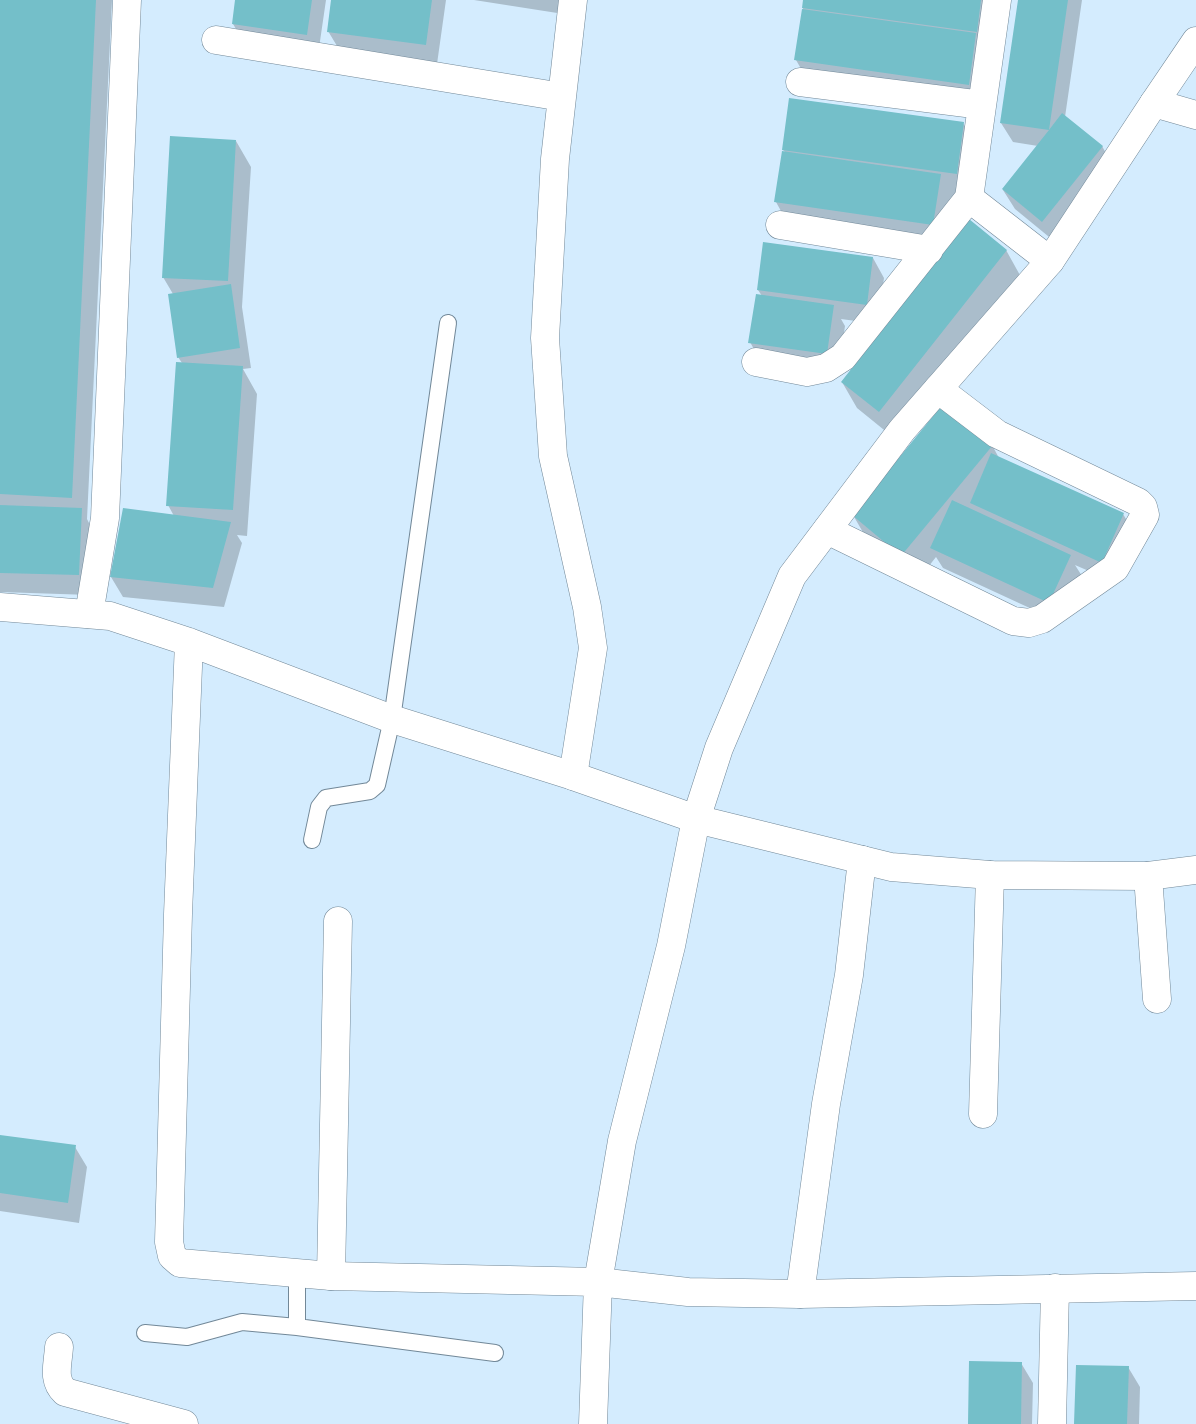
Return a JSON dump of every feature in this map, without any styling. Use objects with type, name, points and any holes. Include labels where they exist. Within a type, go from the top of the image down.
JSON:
[{"type":"street","points":[[89,614],[105,518],[127,0]]},
{"type":"street","points":[[573,0],[555,159],[545,338],[553,456],[587,607],[594,648],[573,776]]},
{"type":"street","points":[[756,362],[807,372],[826,368],[843,357],[969,198],[997,0]]},
{"type":"street","points":[[216,40],[562,97]]},
{"type":"street","points":[[593,1424],[598,1282],[622,1141],[671,946],[696,819],[719,748],[792,576],[902,430],[1050,261],[1196,41]]},
{"type":"street","points":[[800,82],[982,105]]},
{"type":"street","points":[[1154,103],[1196,115]]},
{"type":"street","points":[[969,198],[1050,261]]},
{"type":"street","points":[[780,225],[929,250]]},
{"type":"street","points":[[826,530],[1012,621],[1029,622],[1042,618],[1115,568],[1146,515],[1143,507],[1138,502],[997,434],[938,389]]},
{"type":"street","points":[[0,607],[110,616],[189,642],[392,719],[573,776],[696,819],[891,867],[990,875],[1148,876],[1196,870]]},
{"type":"street","points":[[189,642],[168,1242],[172,1256],[180,1263],[331,1276],[598,1282],[688,1292],[800,1294],[1196,1286]]},
{"type":"street","points":[[800,1294],[826,1104],[849,975],[862,860]]},
{"type":"street","points":[[983,1114],[990,875]]},
{"type":"street","points":[[1148,876],[1158,999]]},
{"type":"street","points":[[331,1276],[338,921]]},
{"type":"street","points":[[1052,1424],[1055,1288]]},
{"type":"street","points":[[59,1347],[56,1381],[65,1392],[184,1424]]},
{"type":"lane","points":[[312,840],[318,807],[326,798],[370,791],[377,786],[392,719],[448,323]]},
{"type":"lane","points":[[297,1274],[297,1326]]},
{"type":"lane","points":[[145,1332],[188,1337],[242,1322],[297,1326],[495,1353]]},
{"type":"building","points":[[0,0],[96,0],[72,498],[0,494]]},
{"type":"building","points":[[235,0],[312,0],[307,35],[232,24]]},
{"type":"building","points":[[331,0],[432,0],[426,45],[327,32]]},
{"type":"building","points":[[803,0],[981,0],[977,32],[802,8]]},
{"type":"building","points":[[1018,0],[1068,0],[1049,130],[1000,123]]},
{"type":"building","points":[[802,9],[976,33],[969,85],[794,60]]},
{"type":"building","points":[[789,98],[964,122],[957,174],[782,150]]},
{"type":"building","points":[[1062,113],[1103,146],[1042,222],[1002,189]]},
{"type":"building","points":[[170,136],[236,140],[228,281],[162,278]]},
{"type":"building","points":[[782,151],[941,174],[933,225],[774,202]]},
{"type":"building","points":[[969,219],[1007,250],[879,412],[841,382]]},
{"type":"building","points":[[763,242],[873,257],[867,305],[757,290]]},
{"type":"building","points":[[231,284],[240,348],[177,358],[168,294]]},
{"type":"building","points":[[756,294],[834,305],[827,354],[748,343]]},
{"type":"building","points":[[176,362],[243,366],[233,510],[166,506]]},
{"type":"building","points":[[943,404],[993,445],[901,556],[852,515]]},
{"type":"building","points":[[991,453],[1124,513],[1102,563],[970,503]]},
{"type":"building","points":[[952,500],[1071,555],[1049,603],[930,548]]},
{"type":"building","points":[[0,505],[82,508],[79,575],[0,573]]},
{"type":"building","points":[[123,508],[231,522],[213,588],[110,577]]},
{"type":"building","points":[[0,1135],[76,1145],[68,1203],[0,1193]]},
{"type":"building","points":[[969,1361],[1022,1362],[1021,1424],[968,1424]]},
{"type":"building","points":[[1076,1365],[1129,1366],[1127,1424],[1074,1424]]}]
